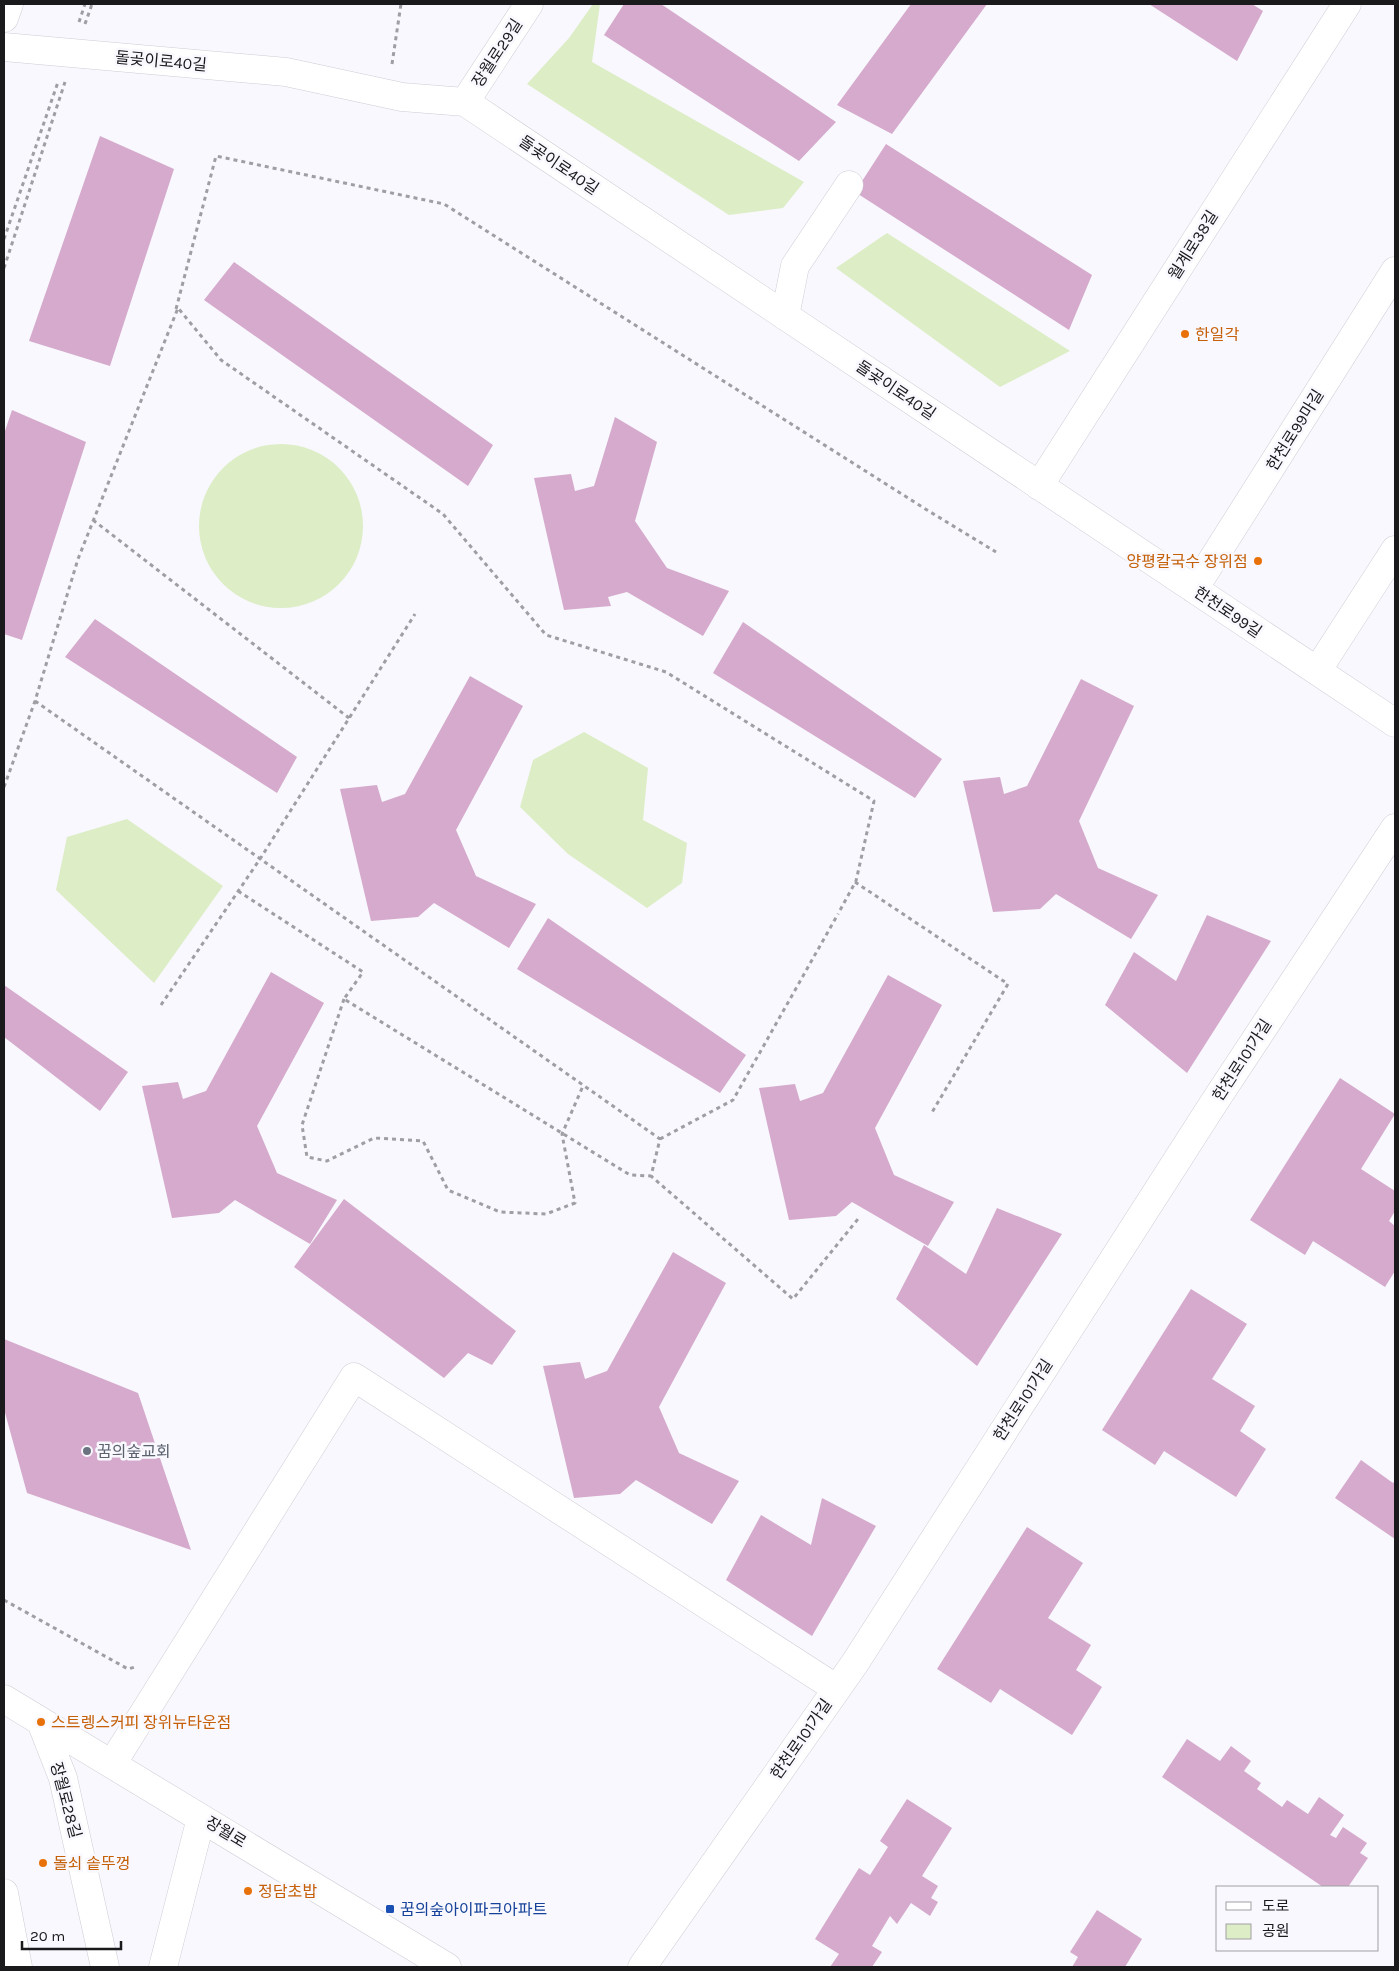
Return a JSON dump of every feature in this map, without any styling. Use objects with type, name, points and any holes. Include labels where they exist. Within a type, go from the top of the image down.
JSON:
[{"type":"street","points":[[4,18],[9,4]]},
{"type":"street","name":"장월로29길","points":[[465,102],[529,4]]},
{"type":"street","name":"월계로38길","points":[[1039,486],[1347,4]]},
{"type":"street","name":"돌곶이로40길","points":[[4,47],[286,72],[387,94],[465,102],[1039,486]]},
{"type":"street","points":[[785,316],[795,266],[849,185]]},
{"type":"street","name":"한천로99마길","points":[[1194,589],[1395,271]]},
{"type":"street","name":"한천로99길","points":[[1039,486],[1395,723]]},
{"type":"street","points":[[1317,671],[1395,550]]},
{"type":"street","name":"한천로101가길","points":[[642,1967],[837,1689],[1210,1109],[1395,828]]},
{"type":"street","points":[[112,1764],[354,1377],[837,1689]]},
{"type":"street","name":"장월로","points":[[4,1699],[447,1967]]},
{"type":"street","name":"장월로28길","points":[[41,1722],[63,1778],[105,1967]]},
{"type":"street","points":[[163,1967],[201,1818]]},
{"type":"street","points":[[4,1893],[8,1937],[18,1967]]},
{"type":"path","points":[[4,239],[71,53],[92,4]]},
{"type":"path","points":[[387,94],[401,4]]},
{"type":"path","points":[[4,268],[71,53]]},
{"type":"path","points":[[173,319],[216,156],[444,204],[996,552]]},
{"type":"path","points":[[4,787],[35,700],[78,558],[178,308],[221,360],[443,514],[546,635],[666,672],[874,801],[856,881],[733,1100],[660,1139],[651,1176]]},
{"type":"path","points":[[93,520],[349,718]]},
{"type":"path","points":[[161,1005],[260,859],[415,614]]},
{"type":"path","points":[[35,700],[660,1139]]},
{"type":"path","points":[[856,881],[1008,984],[931,1114]]},
{"type":"path","points":[[238,891],[363,972],[344,999],[302,1125],[307,1157],[327,1161],[374,1138],[423,1141],[448,1190],[500,1212],[546,1214],[576,1202],[562,1134],[583,1086]]},
{"type":"path","points":[[344,999],[630,1175],[651,1176],[794,1299],[858,1219]]},
{"type":"path","points":[[4,1600],[128,1669],[179,1656]]},
{"type":"green space","points":[[593,4],[600,4],[592,62],[804,182],[783,208],[729,215],[527,84],[569,38]]},
{"type":"green space","points":[[887,233],[1070,351],[1000,387],[836,268]]},
{"type":"green space","points":[[273,444],[289,444],[312,450],[327,458],[339,468],[349,480],[357,495],[363,518],[363,534],[357,557],[349,572],[339,584],[327,594],[312,602],[289,608],[273,608],[250,602],[235,594],[213,572],[203,550],[199,534],[199,518],[205,495],[213,480],[235,458],[257,448]]},
{"type":"green space","points":[[584,732],[648,768],[643,820],[687,843],[682,883],[647,908],[568,854],[520,807],[533,760]]},
{"type":"green space","points":[[127,819],[223,886],[154,983],[56,890],[67,837]]},
{"type":"building","points":[[624,4],[661,4],[836,122],[799,161],[604,35]]},
{"type":"building","points":[[911,4],[987,4],[892,134],[837,105]]},
{"type":"building","points":[[1149,4],[1252,4],[1263,11],[1237,61]]},
{"type":"building","points":[[100,136],[174,169],[110,366],[29,341]]},
{"type":"building","points":[[886,144],[1092,275],[1069,330],[855,192]]},
{"type":"building","points":[[234,262],[493,445],[468,486],[204,300]]},
{"type":"building","points":[[12,410],[86,442],[22,640],[4,634],[4,434]]},
{"type":"building","points":[[615,417],[657,442],[635,521],[667,568],[729,591],[703,636],[627,592],[608,597],[611,606],[564,610],[534,478],[571,474],[575,491],[594,486]]},
{"type":"building","points":[[95,619],[297,757],[277,793],[65,657]]},
{"type":"building","points":[[743,622],[942,759],[915,798],[713,673]]},
{"type":"building","points":[[470,676],[523,706],[456,830],[476,876],[536,904],[509,948],[434,903],[418,917],[371,921],[340,789],[377,785],[382,802],[405,794]]},
{"type":"building","points":[[1081,679],[1134,706],[1079,821],[1098,868],[1158,895],[1131,939],[1056,894],[1040,909],[993,912],[963,781],[1000,777],[1004,794],[1027,786]]},
{"type":"building","points":[[1207,915],[1271,941],[1187,1073],[1105,1005],[1134,952],[1176,981]]},
{"type":"building","points":[[548,918],[746,1055],[720,1093],[517,969]]},
{"type":"building","points":[[271,972],[324,1003],[257,1126],[277,1173],[337,1200],[310,1244],[235,1200],[219,1213],[172,1218],[142,1086],[178,1082],[183,1099],[206,1091]]},
{"type":"building","points":[[888,975],[942,1005],[875,1128],[894,1175],[954,1202],[928,1246],[852,1202],[836,1216],[789,1220],[759,1088],[795,1084],[800,1101],[823,1093]]},
{"type":"building","points":[[4,985],[128,1072],[100,1111],[4,1037]]},
{"type":"building","points":[[1340,1078],[1395,1114],[1361,1169],[1395,1191],[1395,1211],[1389,1221],[1395,1226],[1395,1271],[1385,1287],[1313,1241],[1305,1255],[1250,1220]]},
{"type":"building","points":[[344,1199],[516,1331],[492,1365],[468,1353],[444,1378],[294,1267]]},
{"type":"building","points":[[997,1208],[1062,1234],[977,1366],[896,1299],[924,1245],[966,1274]]},
{"type":"building","points":[[673,1252],[726,1283],[659,1407],[679,1453],[739,1481],[712,1524],[636,1480],[620,1494],[574,1498],[543,1366],[580,1362],[585,1379],[607,1371]]},
{"type":"building","points":[[1191,1289],[1247,1324],[1212,1379],[1255,1406],[1240,1431],[1266,1449],[1236,1497],[1164,1451],[1155,1465],[1102,1430]]},
{"type":"building","name":"꿈의숲교회","points":[[4,1339],[138,1393],[191,1550],[27,1493],[4,1409]]},
{"type":"building","points":[[1361,1460],[1393,1483],[1395,1480],[1395,1539],[1335,1498]]},
{"type":"building","points":[[822,1498],[876,1526],[812,1636],[726,1580],[761,1515],[811,1545]]},
{"type":"building","points":[[1027,1527],[1083,1563],[1048,1618],[1091,1645],[1076,1670],[1102,1687],[1072,1735],[1000,1689],[991,1703],[937,1669]]},
{"type":"building","points":[[1187,1739],[1220,1761],[1231,1746],[1251,1761],[1244,1771],[1261,1783],[1257,1789],[1282,1807],[1287,1800],[1308,1814],[1319,1797],[1344,1815],[1330,1835],[1336,1838],[1343,1827],[1367,1843],[1360,1853],[1368,1858],[1349,1886],[1322,1886],[1162,1777]]},
{"type":"building","points":[[907,1799],[952,1828],[922,1876],[938,1886],[931,1898],[938,1902],[930,1916],[911,1903],[897,1924],[890,1916],[872,1946],[882,1952],[872,1967],[830,1967],[839,1954],[815,1939],[859,1868],[870,1875],[888,1847],[880,1841]]},
{"type":"building","points":[[1097,1910],[1142,1939],[1125,1967],[1072,1967],[1078,1957],[1070,1952]]},
{"type":"place","name":"한일각","points":[[1185,334]]},
{"type":"place","name":"양평칼국수 장위점","points":[[1258,561]]},
{"type":"place","name":"꿈의숲교회","points":[[87,1451]]},
{"type":"place","name":"스트렝스커피 장위뉴타운점","points":[[41,1722]]},
{"type":"place","name":"돌쇠 솥뚜껑","points":[[43,1863]]},
{"type":"place","name":"정담초밥","points":[[248,1891]]},
{"type":"place","name":"꿈의숲아이파크아파트","points":[[390,1909]]}]
